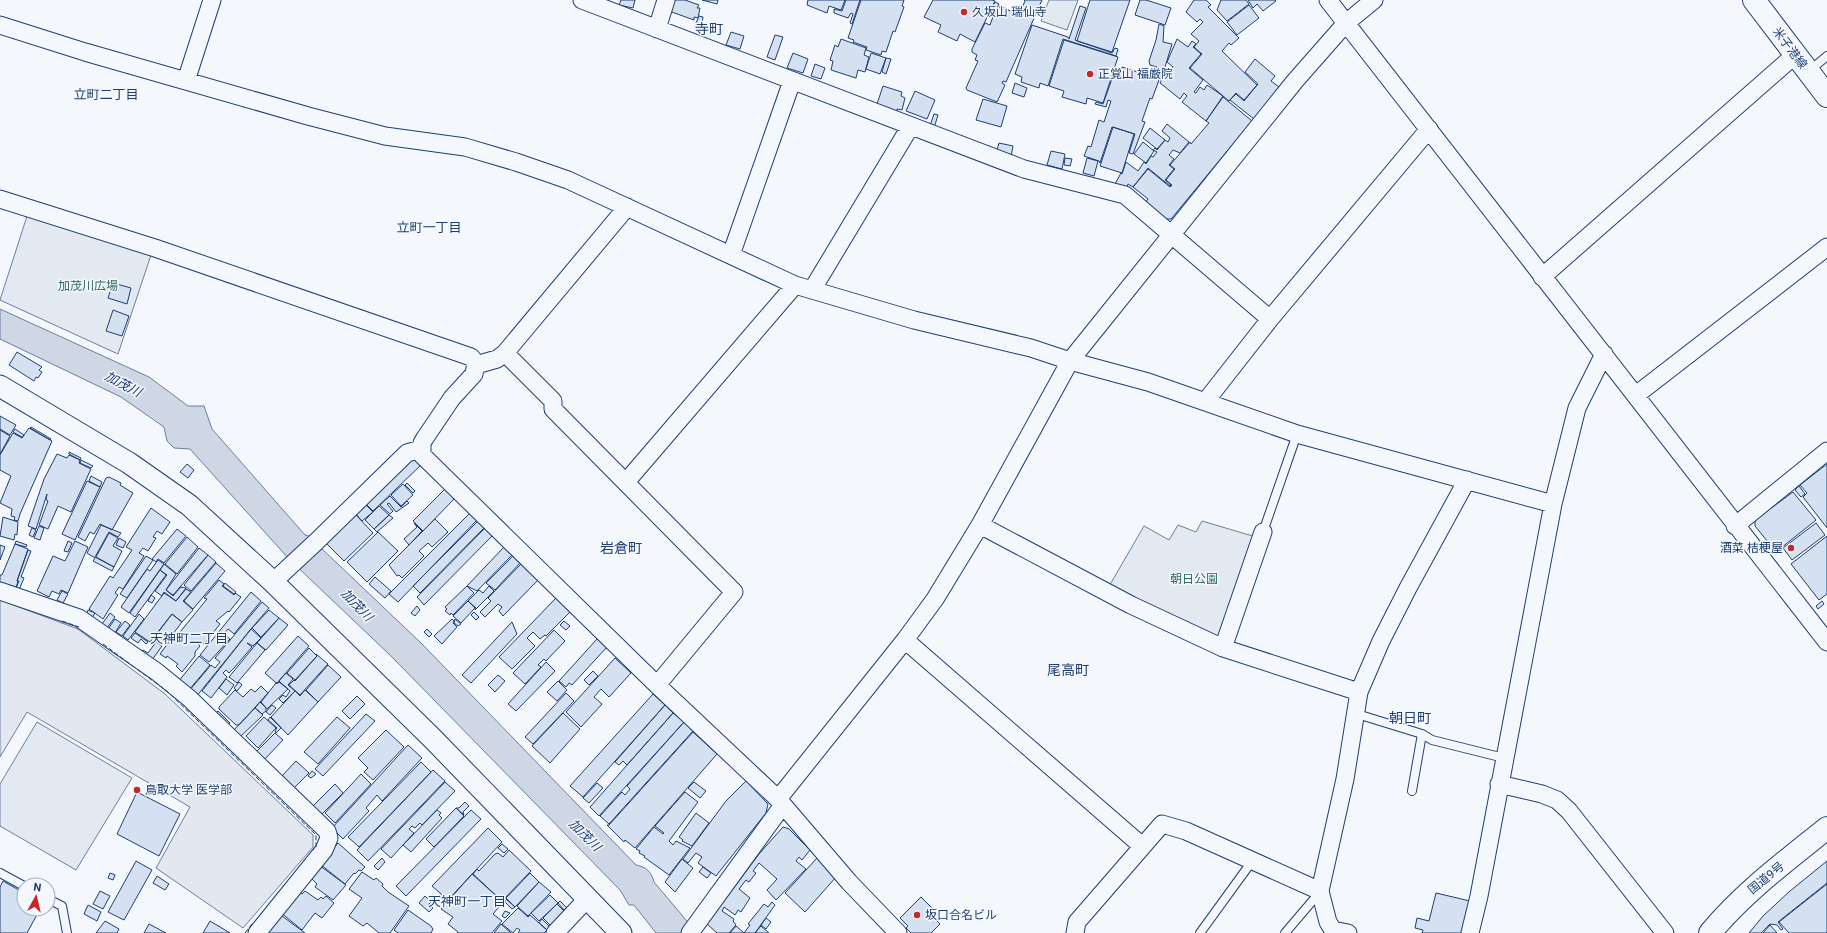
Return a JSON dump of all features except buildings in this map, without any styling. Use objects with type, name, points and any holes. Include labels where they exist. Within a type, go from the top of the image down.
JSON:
[{"type":"main road","name":"米子港線","points":[[1754,0],[1827,96]]},
{"type":"main road","name":"国道9号","points":[[1710,933],[1728,911],[1748,892],[1827,828]]},
{"type":"street","points":[[186,81],[212,0]]},
{"type":"street","points":[[582,0],[910,127],[1024,169],[1125,196],[1270,319]]},
{"type":"street","points":[[657,29],[666,0]]},
{"type":"street","points":[[1328,0],[1827,642]]},
{"type":"street","points":[[690,933],[780,802],[935,599],[980,525],[1070,361],[1295,80],[1346,23],[1374,0]]},
{"type":"street","points":[[0,25],[308,116],[386,136],[465,147],[516,162],[568,180],[796,285],[914,320],[1031,348],[1070,361],[1148,382],[1296,434],[1553,504]]},
{"type":"street","points":[[1542,277],[1801,63]]},
{"type":"street","points":[[731,255],[792,81]]},
{"type":"street","points":[[812,290],[910,127]]},
{"type":"street","points":[[1205,402],[1270,319],[1429,130]]},
{"type":"street","points":[[0,199],[155,248],[468,355],[474,360],[476,365],[474,374],[452,398],[425,438],[421,449],[422,455],[657,685],[780,802],[849,882],[898,933]]},
{"type":"street","points":[[476,365],[497,359],[505,353],[627,207]]},
{"type":"street","points":[[1636,395],[1827,247]]},
{"type":"street","points":[[626,482],[796,285]]},
{"type":"street","points":[[505,353],[553,401],[553,409],[734,592],[657,685]]},
{"type":"street","points":[[1470,933],[1479,896],[1553,504],[1577,408],[1604,354]]},
{"type":"street","points":[[0,386],[129,463],[189,505],[280,575],[433,739],[621,933]]},
{"type":"street","points":[[280,575],[407,453],[421,449]]},
{"type":"street","points":[[1736,526],[1827,451]]},
{"type":"street","points":[[1337,932],[1328,922],[1320,891],[1334,834],[1359,692],[1381,641],[1408,588],[1467,480]]},
{"type":"street","points":[[980,525],[1131,605],[1223,648],[1359,692]]},
{"type":"street","points":[[1223,648],[1263,532]]},
{"type":"street","points":[[0,591],[79,618],[157,672],[189,698],[326,831],[329,838],[324,850],[256,933]]},
{"type":"street","points":[[905,640],[1142,846]]},
{"type":"street","points":[[1499,784],[1542,794],[1557,800],[1569,811],[1665,933]]},
{"type":"street","points":[[1075,933],[1077,922],[1162,824],[1186,831],[1254,860],[1320,891]]},
{"type":"street","points":[[555,933],[587,898]]},
{"type":"lane","points":[[1801,63],[1827,56]]},
{"type":"lane","points":[[1263,532],[1296,434]]},
{"type":"lane","points":[[1356,714],[1422,734],[1432,740],[1504,758]]},
{"type":"lane","points":[[1412,791],[1422,734]]},
{"type":"lane","points":[[1200,933],[1254,860]]},
{"type":"lane","points":[[0,873],[16,882]]},
{"type":"lane","points":[[1285,933],[1320,891]]},
{"type":"lane","points":[[56,903],[62,906],[67,933]]},
{"type":"green space","points":[[1049,0],[1078,0],[1067,30],[1041,21]]},
{"type":"green space","name":"加茂川広場","points":[[28,213],[151,255],[118,354],[0,300]]},
{"type":"green space","name":"朝日公園","points":[[1202,521],[1256,537],[1223,637],[1216,641],[1108,588],[1144,526],[1169,540],[1178,525],[1196,532]]},
{"type":"green space","points":[[37,722],[132,778],[76,870],[0,826],[0,784]]},
{"type":"shaded area","points":[[0,600],[78,629],[165,694],[313,835],[313,847],[243,928],[156,868],[190,807],[27,712],[0,757]]},
{"type":"water","name":"加茂川","points":[[0,309],[149,377],[188,406],[204,406],[212,429],[305,535],[312,537],[320,547],[422,644],[636,865],[648,870],[654,882],[697,933],[656,933],[634,905],[629,905],[620,890],[392,657],[289,559],[190,449],[174,448],[167,441],[164,427],[121,397],[0,339]]},
{"type":"fence","points":[[62,621],[79,627]]},
{"type":"fence","points":[[103,644],[168,692],[316,835],[316,847],[313,850]]},
{"type":"fence","points":[[245,933],[252,924]]},
{"type":"place","name":"久坂山 瑞仙寺","points":[[964,12]]},
{"type":"place","name":"正覚山 福厳院","points":[[1090,74]]},
{"type":"place","name":"酒菜 桔梗屋","points":[[1791,548]]},
{"type":"place","name":"鳥取大学 医学部","points":[[137,790]]},
{"type":"place","name":"坂口合名ビル","points":[[917,915]]},
{"type":"district","name":"寺町","points":[[709,29]]},
{"type":"district","name":"立町二丁目","points":[[106,94]]},
{"type":"district","name":"立町一丁目","points":[[429,227]]},
{"type":"district","name":"岩倉町","points":[[621,548]]},
{"type":"district","name":"天神町二丁目","points":[[189,638]]},
{"type":"district","name":"尾高町","points":[[1068,670]]},
{"type":"district","name":"朝日町","points":[[1410,718]]},
{"type":"district","name":"天神町一丁目","points":[[467,901]]}]
